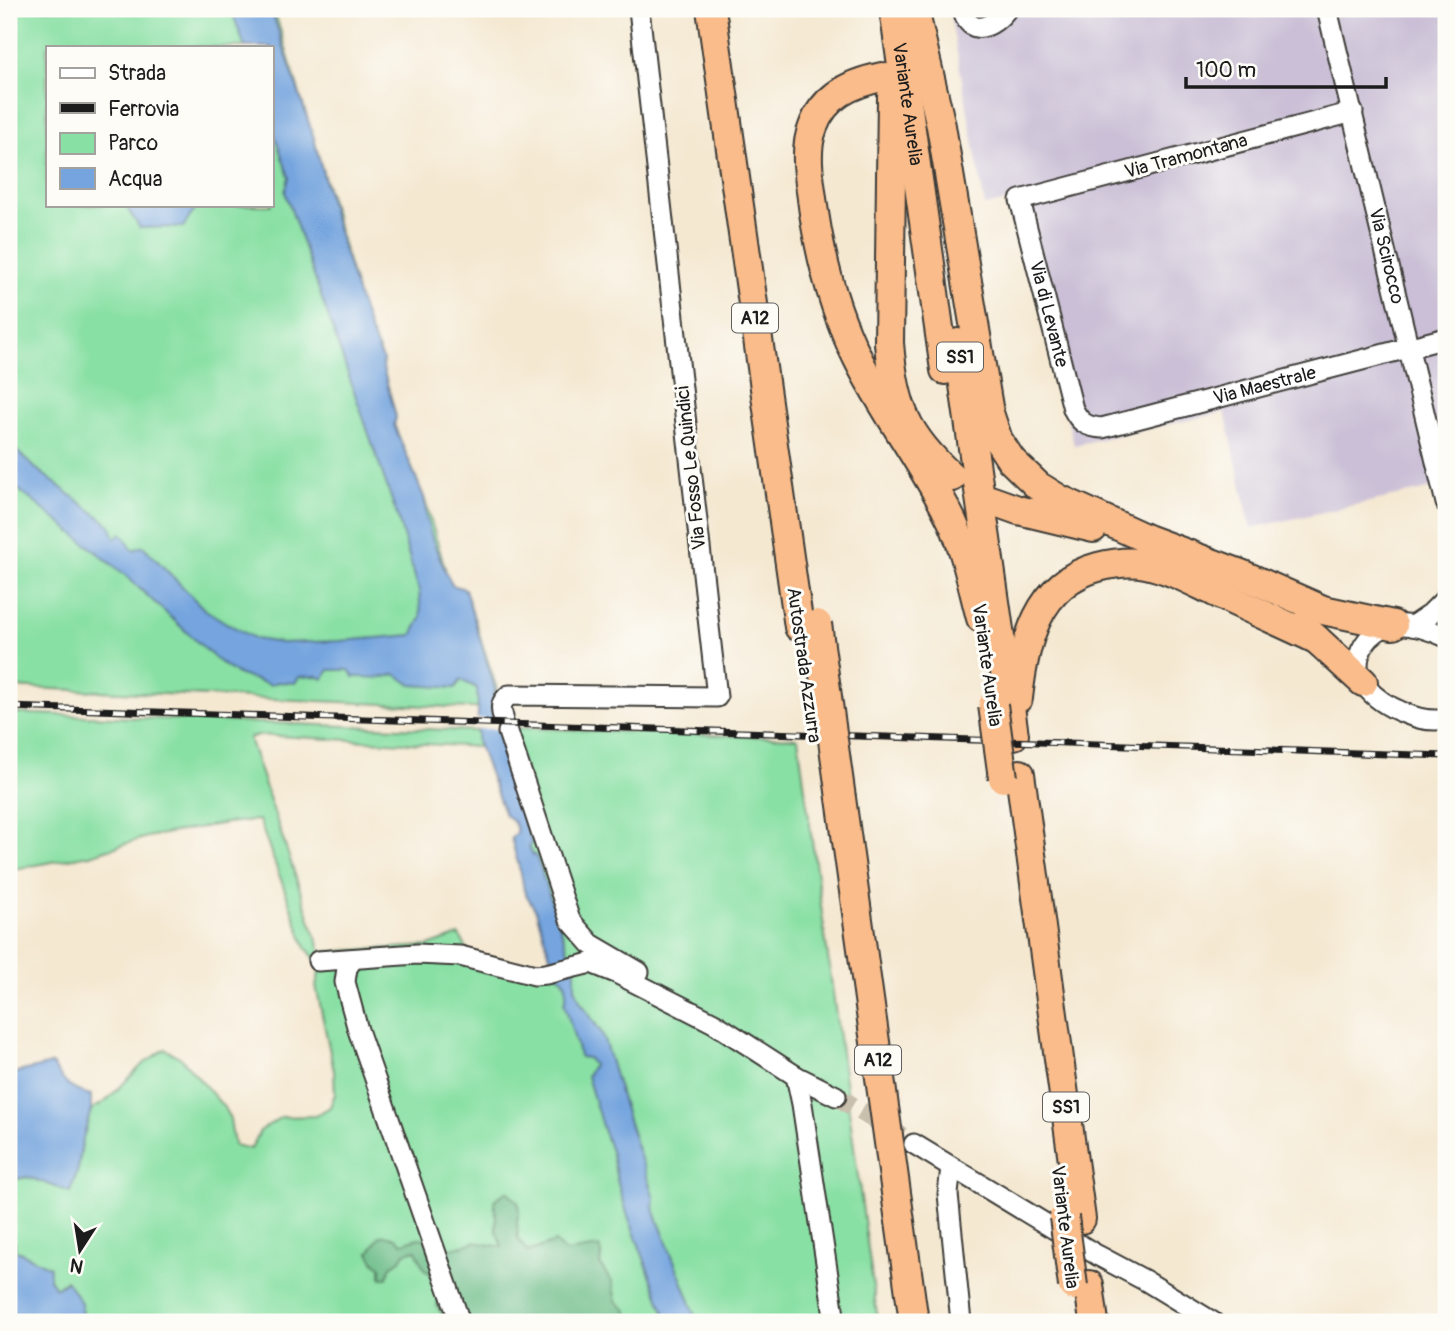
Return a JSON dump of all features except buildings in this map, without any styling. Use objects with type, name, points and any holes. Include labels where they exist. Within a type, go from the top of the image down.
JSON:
[{"type":"highway","name":"Autostrada Azzurra","points":[[711,9],[808,625]]},
{"type":"highway","name":"Autostrada Azzurra","points":[[731,9],[832,799],[895,1322]]},
{"type":"highway","points":[[894,9],[890,360],[896,397],[904,419],[922,447],[952,477]]},
{"type":"highway","name":"Variante Aurelia","points":[[894,9],[981,618],[1014,735],[1012,776]]},
{"type":"highway","points":[[913,9],[940,126],[987,405],[998,440],[1007,455],[1045,491],[1147,539],[1241,573],[1323,610],[1403,625]]},
{"type":"highway","name":"Variante Aurelia","points":[[913,9],[1007,704],[1012,776],[1081,1285],[1094,1322]]},
{"type":"highway","points":[[882,78],[860,82],[839,93],[824,106],[813,127],[808,147],[808,163],[817,232],[830,287],[848,337],[883,406],[953,522],[981,618]]},
{"type":"highway","points":[[944,99],[955,127],[994,369],[1010,424],[1033,459],[1054,479],[1147,539]]},
{"type":"highway","points":[[990,500],[1065,522],[1147,539]]},
{"type":"highway","points":[[1183,554],[1272,605],[1296,622],[1363,682]]},
{"type":"highway","points":[[1007,704],[1032,627],[1043,607],[1057,590],[1072,579],[1104,565],[1139,563],[1166,569],[1316,639]]},
{"type":"highway","name":"Autostrada Azzurra","points":[[832,799],[914,1322]]},
{"type":"highway","name":"Variante Aurelia","points":[[1077,1322],[1081,1285]]},
{"type":"street","name":"Via Fosso Le Quindici","points":[[639,9],[717,697],[509,695],[500,708],[570,920],[591,944],[729,1025],[734,1036]]},
{"type":"street","points":[[963,9],[966,20],[984,27],[999,20],[1007,9]]},
{"type":"street","name":"Via Scirocco","points":[[1327,9],[1446,503]]},
{"type":"street","name":"Via Tramontana","points":[[1020,200],[1353,112]]},
{"type":"street","name":"Via di Levante","points":[[1020,200],[1073,409],[1083,424]]},
{"type":"street","name":"Via Maestrale","points":[[1083,424],[1102,428],[1446,338]]},
{"type":"street","points":[[1443,721],[1424,720],[1399,711],[1377,698],[1363,682],[1357,667],[1362,648],[1372,635],[1403,625],[1437,609],[1446,598]]},
{"type":"street","points":[[1403,625],[1423,628],[1446,638]]},
{"type":"street","points":[[317,961],[417,954],[460,956],[535,975],[591,962],[714,1023],[796,1076],[836,1096]]},
{"type":"street","points":[[353,959],[347,968],[345,982],[358,1030],[460,1322]]},
{"type":"street","points":[[796,1076],[835,1322]]},
{"type":"street","points":[[914,1144],[1213,1322]]},
{"type":"street","points":[[951,1167],[948,1194],[961,1322]]},
{"type":"shaded area","points":[[949,9],[1446,9],[1446,485],[1251,528],[1225,412],[1074,445],[1013,200],[985,206]]},
{"type":"green space","points":[[9,9],[274,9],[361,308],[383,359],[382,366],[396,417],[394,425],[424,497],[450,585],[465,590],[497,689],[493,709],[9,687]]},
{"type":"green space","points":[[9,713],[477,731],[479,747],[258,735],[249,738],[321,952],[428,946],[459,935],[469,958],[555,972],[564,980],[566,999],[593,1065],[602,1126],[627,1213],[668,1322],[82,1322],[81,1303],[66,1280],[55,1289],[49,1279],[50,1267],[15,1250],[14,1241],[9,1239],[9,1180],[28,1177],[70,1192],[91,1110],[106,1101],[142,1065],[165,1049],[181,1058],[223,1106],[230,1119],[234,1145],[251,1149],[260,1131],[281,1117],[315,1116],[330,1107],[335,1094],[334,1071],[316,986],[318,965],[306,948],[259,820],[147,837],[90,855],[9,870]]},
{"type":"green space","points":[[496,727],[798,738],[878,1322],[698,1322],[653,1207],[654,1198],[602,1033],[580,1001],[575,987],[575,972],[536,856],[529,847],[532,843]]},
{"type":"green space","points":[[507,1191],[518,1202],[518,1239],[528,1252],[555,1242],[565,1252],[599,1247],[602,1254],[600,1265],[612,1282],[616,1301],[627,1311],[627,1322],[443,1322],[437,1307],[438,1297],[434,1288],[436,1278],[424,1269],[416,1250],[405,1253],[401,1260],[391,1266],[387,1278],[382,1278],[381,1267],[369,1253],[380,1236],[392,1236],[402,1243],[424,1238],[448,1250],[475,1242],[502,1247],[496,1230],[494,1200]]},
{"type":"water","points":[[231,9],[271,9],[314,138],[351,274],[383,360],[396,417],[394,425],[424,497],[426,517],[434,545],[452,585],[465,589],[495,689],[491,709],[532,843],[529,847],[536,856],[575,972],[575,987],[580,1001],[603,1036],[654,1198],[653,1207],[698,1322],[668,1322],[627,1213],[612,1154],[587,1076],[593,1065],[588,1058],[580,1057],[564,1002],[564,980],[555,972],[536,911],[524,891],[511,838],[516,832],[516,826],[505,815],[477,741],[477,688],[461,680],[455,688],[412,685],[395,674],[379,678],[354,677],[349,670],[329,670],[323,679],[317,676],[299,677],[295,683],[277,682],[271,685],[237,674],[218,661],[125,575],[9,482],[9,444],[34,467],[110,525],[115,538],[122,534],[133,550],[143,546],[204,609],[256,639],[281,643],[412,635],[421,618],[419,591],[398,518],[285,192],[289,177],[273,131],[273,46],[245,46]]},
{"type":"water","points":[[126,206],[197,206],[183,227],[140,228]]},
{"type":"water","points":[[52,1064],[67,1084],[77,1091],[91,1095],[91,1110],[70,1192],[28,1177],[9,1180],[9,1074]]},
{"type":"water","points":[[9,1239],[14,1241],[15,1250],[50,1267],[49,1279],[55,1288],[67,1281],[81,1303],[82,1322],[9,1322]]},
{"type":"pier","points":[[474,719],[498,719],[501,729],[474,729]]},
{"type":"tunnel","points":[[836,1096],[914,1144]]},
{"type":"railway","points":[[9,707],[1446,756]]}]
